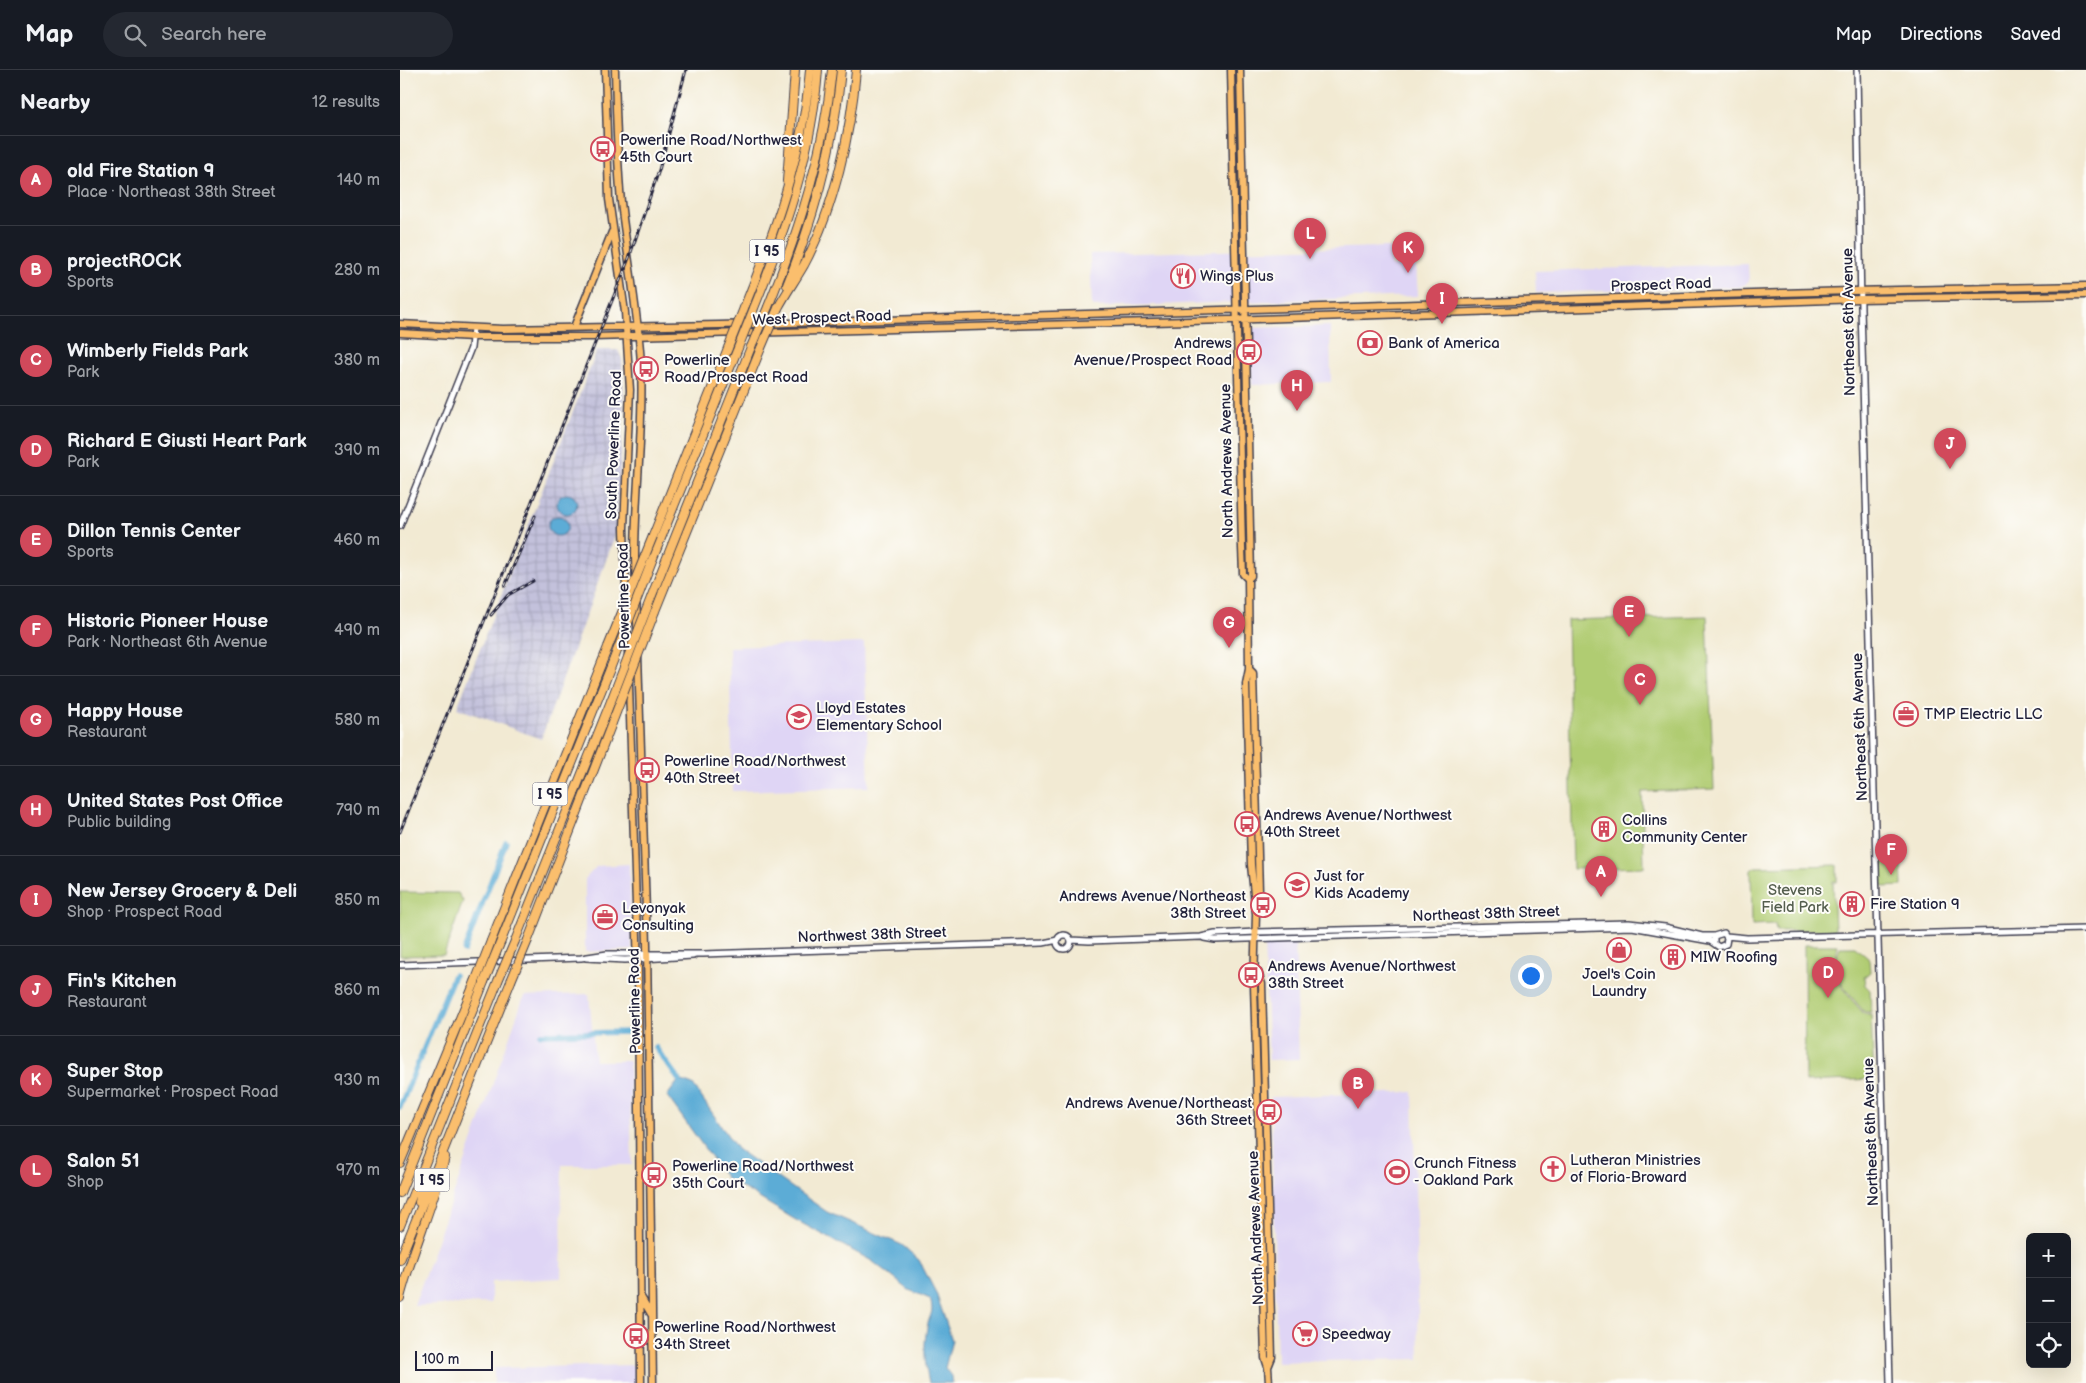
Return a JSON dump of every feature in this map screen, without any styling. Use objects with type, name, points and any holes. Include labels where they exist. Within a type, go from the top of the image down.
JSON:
[{"type":"highway","points":[[786,193],[795,70]]},
{"type":"highway","name":"I 95","points":[[400,1163],[491,941],[775,230],[801,139],[810,70]]},
{"type":"highway","points":[[400,1193],[780,242],[798,186],[810,130],[818,70]]},
{"type":"highway","points":[[400,1226],[795,238],[811,184],[823,128],[832,70]]},
{"type":"highway","name":"I 95","points":[[400,1260],[528,940],[655,612],[800,250],[818,196],[832,130],[841,70]]},
{"type":"highway","points":[[778,308],[804,264],[828,205],[846,135],[856,70]]},
{"type":"highway","points":[[400,1298],[414,1248],[440,1178],[451,1132]]},
{"type":"highway","points":[[413,1228],[432,1145]]},
{"type":"main road","name":"South Powerline Road","points":[[615,70],[621,197],[639,335],[642,414],[638,468]]},
{"type":"main road","name":"North Andrews Avenue","points":[[1231,70],[1243,574],[1248,579]]},
{"type":"main road","name":"North Andrews Avenue","points":[[1240,70],[1251,576],[1248,579],[1249,669],[1253,674],[1260,891],[1256,897],[1256,968],[1254,986],[1264,1358],[1268,1367],[1269,1383]]},
{"type":"main road","name":"South Powerline Road","points":[[606,71],[612,231],[627,336],[630,413],[624,528],[632,761]]},
{"type":"main road","points":[[606,71],[616,87]]},
{"type":"main road","points":[[606,86],[616,98]]},
{"type":"main road","points":[[574,327],[612,231]]},
{"type":"main road","name":"Prospect Road","points":[[1237,311],[1860,291],[2086,286]]},
{"type":"main road","name":"Prospect Road","points":[[1244,319],[1860,299],[2086,295]]},
{"type":"main road","points":[[1550,301],[1551,309]]},
{"type":"main road","name":"West Prospect Road","points":[[400,324],[473,328],[574,327],[1237,311]]},
{"type":"main road","name":"West Prospect Road","points":[[400,332],[473,337],[627,336],[1244,319]]},
{"type":"main road","name":"Powerline Road","points":[[638,468],[635,557],[647,956],[653,1383]]},
{"type":"main road","points":[[1240,471],[1248,479]]},
{"type":"main road","points":[[624,528],[630,538],[635,557]]},
{"type":"main road","name":"Powerline Road","points":[[632,761],[638,956],[641,1383]]},
{"type":"main road","points":[[632,777],[636,791],[642,799]]},
{"type":"main road","points":[[633,810],[638,814],[643,828]]},
{"type":"main road","name":"North Andrews Avenue","points":[[1256,968],[1262,984],[1272,1358],[1268,1367]]},
{"type":"main road","points":[[1256,1053],[1264,1064]]},
{"type":"main road","points":[[1257,1081],[1265,1088]]},
{"type":"main road","points":[[640,1294],[645,1307],[652,1314]]},
{"type":"main road","points":[[640,1316],[647,1321],[652,1334]]},
{"type":"street","name":"Northeast 6th Avenue","points":[[1857,70],[1860,299],[1890,1383]]},
{"type":"street","points":[[400,526],[468,356],[473,337],[473,328]]},
{"type":"street","name":"Northeast 38th Street","points":[[1629,923],[1666,927],[1702,936],[1714,936],[1720,932],[1727,938],[1722,947],[1714,942],[1632,927],[1256,935],[1629,923]]},
{"type":"street","points":[[1727,938],[2086,929]]},
{"type":"street","points":[[1071,942],[1067,949],[1058,943],[1064,935],[1071,942],[1201,937],[1215,934],[1256,935]]},
{"type":"street","points":[[1714,936],[1714,942]]},
{"type":"street","name":"Northwest 38th Street","points":[[400,965],[581,958],[604,954],[684,957],[703,954],[1058,943]]},
{"type":"shaded area","points":[[1389,247],[1391,266],[1416,266],[1418,296],[1092,307],[1090,254]]},
{"type":"shaded area","points":[[1748,264],[1749,282],[1740,287],[1536,293],[1535,271]]},
{"type":"shaded area","points":[[1330,326],[1331,382],[1252,385],[1250,328]]},
{"type":"shaded area","points":[[597,350],[618,350],[622,359],[624,406],[616,533],[541,739],[457,708]]},
{"type":"shaded area","name":"Lloyd Estates Elementary School","points":[[864,643],[869,787],[733,791],[729,647]]},
{"type":"shaded area","points":[[629,864],[632,950],[585,952],[585,879],[597,866]]},
{"type":"shaded area","points":[[1295,940],[1299,1059],[1269,1060],[1264,942]]},
{"type":"shaded area","points":[[589,994],[595,1061],[629,1061],[632,1165],[562,1165],[561,1278],[491,1282],[491,1303],[414,1306],[524,996]]},
{"type":"shaded area","points":[[1413,1092],[1419,1359],[1277,1362],[1271,1097]]},
{"type":"shaded area","points":[[637,1365],[637,1383],[494,1383],[494,1368]]},
{"type":"green space","points":[[1707,616],[1714,789],[1642,792],[1644,867],[1573,869],[1567,620]]},
{"type":"green space","points":[[1901,861],[1902,886],[1882,887],[1882,862]]},
{"type":"green space","name":"Stevens Field Park","points":[[1837,865],[1837,882],[1833,882],[1835,930],[1776,931],[1775,924],[1752,925],[1751,870],[1755,867]]},
{"type":"green space","points":[[400,892],[458,893],[463,901],[444,955],[400,956]]},
{"type":"green space","points":[[1804,945],[1838,945],[1835,967],[1840,983],[1864,1014],[1871,1014],[1874,1079],[1805,1082]]},
{"type":"green space","points":[[1840,947],[1855,947],[1869,959],[1870,972],[1864,977],[1865,985],[1870,990],[1871,1012],[1864,1012],[1841,982],[1836,967]]},
{"type":"water","points":[[567,494],[574,497],[577,504],[574,511],[567,514],[560,511],[557,504],[560,497]]},
{"type":"water","points":[[558,516],[565,519],[568,526],[565,533],[558,536],[551,533],[548,526],[551,519]]},
{"type":"water","points":[[679,1080],[693,1085],[737,1149],[827,1212],[902,1245],[919,1260],[936,1293],[952,1340],[945,1368],[951,1376],[952,1383],[929,1383],[925,1349],[927,1328],[932,1311],[930,1299],[909,1290],[872,1261],[794,1219],[726,1178],[667,1096]]},
{"type":"waterway","points":[[464,951],[506,842]]},
{"type":"waterway","points":[[400,1107],[454,975]]},
{"type":"waterway","points":[[541,1034],[629,1032]]},
{"type":"waterway","points":[[656,1048],[679,1080]]},
{"type":"railway","points":[[400,832],[629,258],[659,170],[686,70]]},
{"type":"railway","points":[[505,586],[535,516]]},
{"type":"railway","points":[[491,615],[508,595],[533,581]]},
{"type":"place","name":"Powerline Road/Northwest 45th Court","points":[[603,149]]},
{"type":"place","name":"Salon 51","points":[[1310,259]]},
{"type":"place","name":"Super Stop","points":[[1408,273]]},
{"type":"place","name":"Wings Plus","points":[[1183,276]]},
{"type":"place","name":"New Jersey Grocery & Deli","points":[[1442,324]]},
{"type":"place","name":"Bank of America","points":[[1370,343]]},
{"type":"place","name":"Andrews Avenue/Prospect Road","points":[[1249,352]]},
{"type":"place","name":"Powerline Road/Prospect Road","points":[[646,369]]},
{"type":"place","name":"United States Post Office","points":[[1297,411]]},
{"type":"place","name":"Fin's Kitchen","points":[[1950,469]]},
{"type":"place","name":"Dillon Tennis Center","points":[[1629,637]]},
{"type":"place","name":"Happy House","points":[[1229,648]]},
{"type":"place","name":"Wimberly Fields Park","points":[[1640,705]]},
{"type":"place","name":"TMP Electric LLC","points":[[1906,714]]},
{"type":"place","name":"Lloyd Estates Elementary School","points":[[799,717]]},
{"type":"place","name":"Powerline Road/Northwest 40th Street","points":[[647,770]]},
{"type":"place","name":"Andrews Avenue/Northwest 40th Street","points":[[1247,824]]},
{"type":"place","name":"Collins Community Center","points":[[1604,829]]},
{"type":"place","name":"Historic Pioneer House","points":[[1891,875]]},
{"type":"place","name":"Just for Kids Academy","points":[[1297,885]]},
{"type":"place","name":"old Fire Station 9","points":[[1601,897]]},
{"type":"place","name":"Fire Station 9","points":[[1852,904]]},
{"type":"place","name":"Andrews Avenue/Northeast 38th Street","points":[[1263,905]]},
{"type":"place","name":"Levonyak Consulting","points":[[605,917]]},
{"type":"place","name":"Joel's Coin Laundry","points":[[1619,950]]},
{"type":"place","name":"MIW Roofing","points":[[1673,957]]},
{"type":"place","name":"Andrews Avenue/Northwest 38th Street","points":[[1251,975]]},
{"type":"place","name":"Richard E Giusti Heart Park","points":[[1828,998]]},
{"type":"place","name":"projectROCK","points":[[1358,1109]]},
{"type":"place","name":"Andrews Avenue/Northeast 36th Street","points":[[1269,1112]]},
{"type":"place","name":"Lutheran Ministries of Floria-Broward","points":[[1553,1169]]},
{"type":"place","name":"Crunch Fitness - Oakland Park","points":[[1397,1172]]},
{"type":"place","name":"Powerline Road/Northwest 35th Court","points":[[654,1175]]},
{"type":"place","name":"Speedway","points":[[1305,1334]]},
{"type":"place","name":"Powerline Road/Northwest 34th Street","points":[[636,1336]]}]
